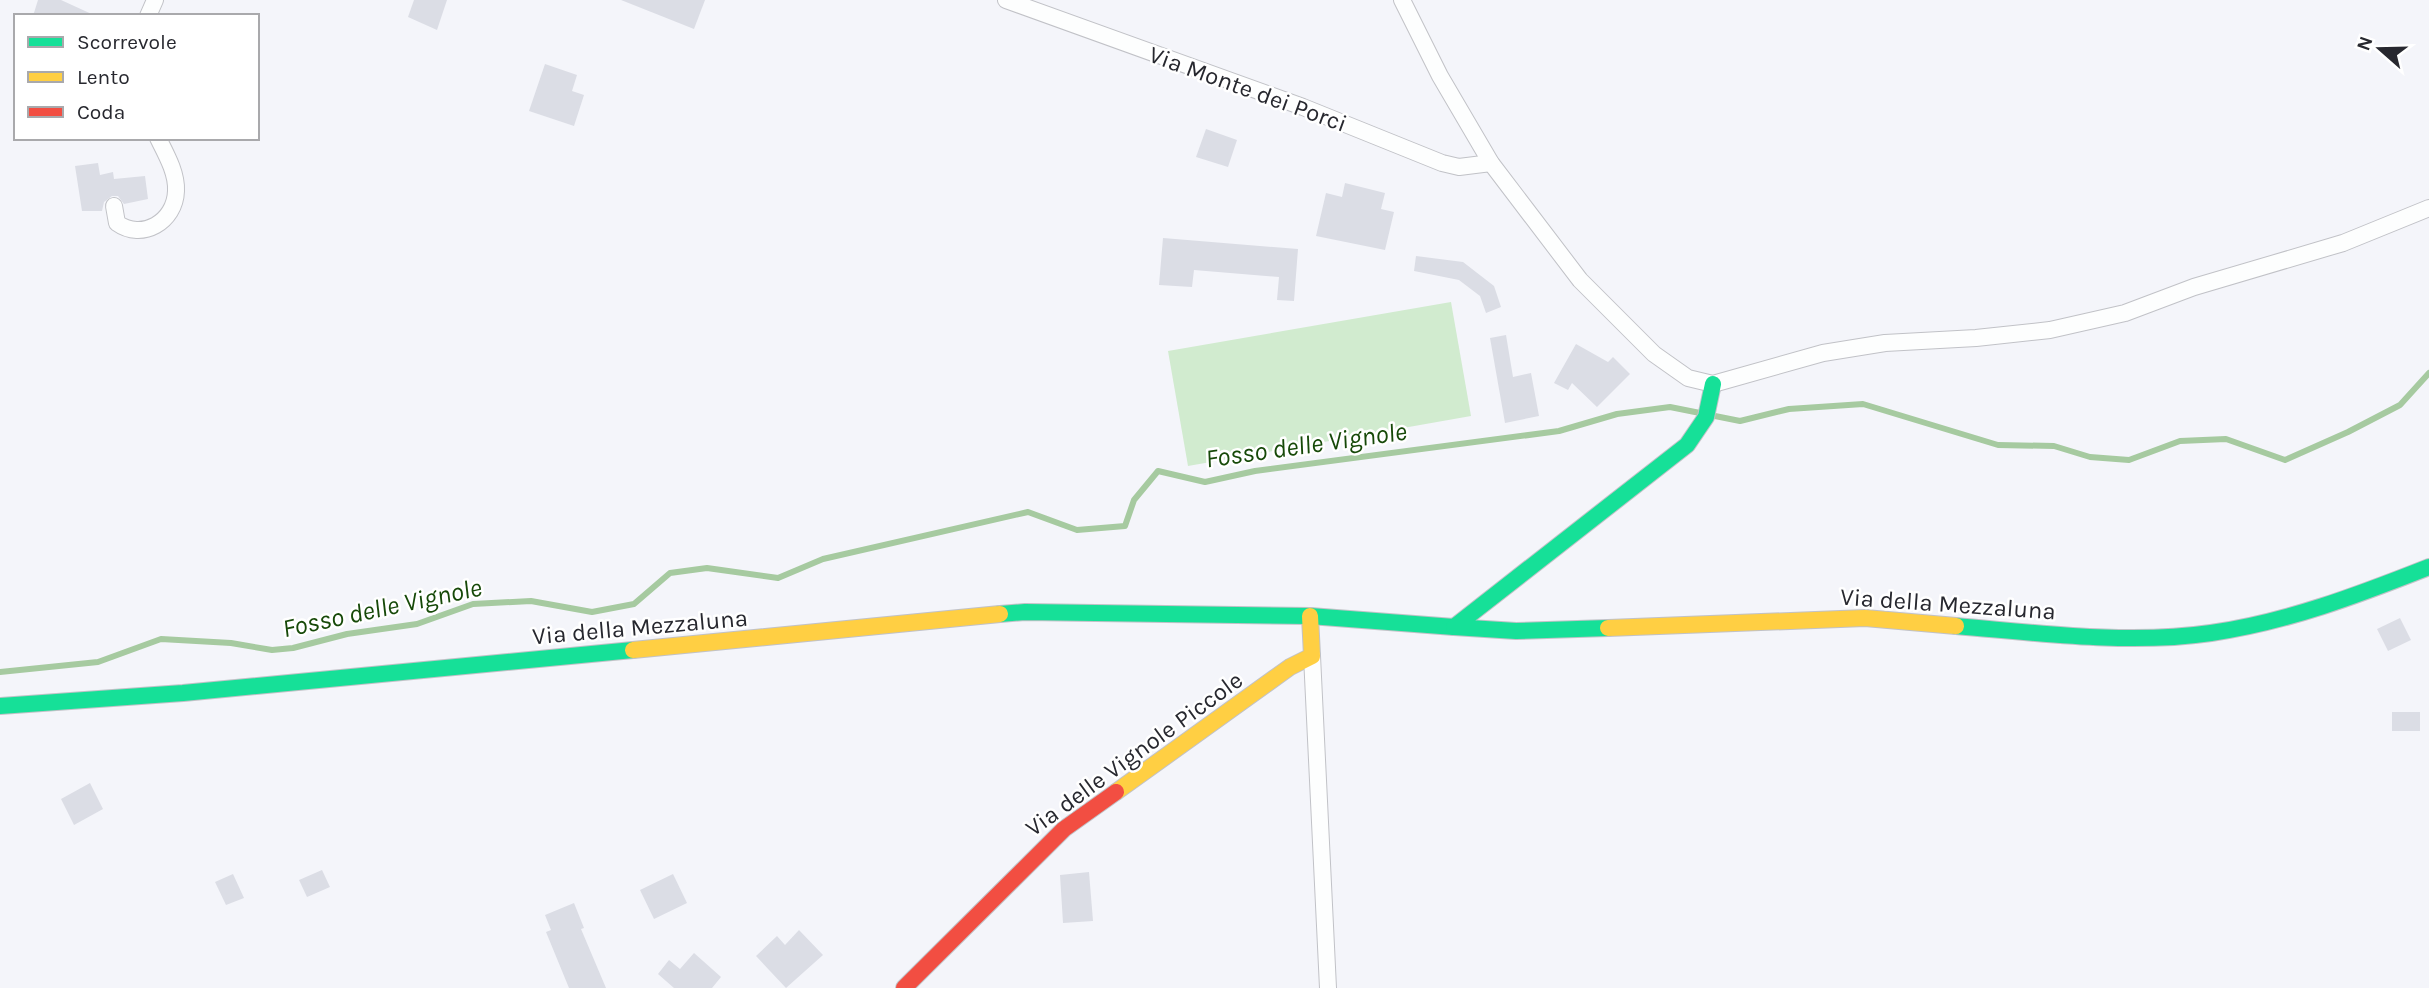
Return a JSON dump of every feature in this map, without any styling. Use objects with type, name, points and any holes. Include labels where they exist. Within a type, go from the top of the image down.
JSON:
[{"type":"street","name":"Via Monte dei Porci","points":[[1006,0],[1303,107],[1442,163],[1459,167],[1491,163]]},
{"type":"street","points":[[1402,0],[1440,76],[1491,163],[1589,289],[1654,354],[1688,378],[1713,384],[1823,353],[1885,343],[1976,338],[2050,330],[2125,313],[2194,287],[2343,243],[2429,208]]},
{"type":"street","points":[[114,206],[117,223],[125,229],[139,231],[159,224],[170,213],[176,184],[159,140]]},
{"type":"street","points":[[1454,627],[1687,445],[1700,431],[1711,408],[1713,384]]},
{"type":"street","name":"Via della Mezzaluna","points":[[0,706],[210,690],[1025,612],[1310,616],[1516,631],[1865,618],[2037,633],[2154,637],[2210,633],[2278,619],[2342,601],[2429,567]]},
{"type":"street","points":[[1310,616],[1328,988]]},
{"type":"street","name":"Via delle Vignole Piccole","points":[[904,988],[1064,829],[1290,667],[1312,656]]},
{"type":"green space","points":[[1451,302],[1471,416],[1188,466],[1168,351]]},
{"type":"building","points":[[38,0],[61,0],[92,14],[34,14]]},
{"type":"building","points":[[414,0],[447,0],[437,30],[408,17]]},
{"type":"building","points":[[621,0],[705,0],[694,29]]},
{"type":"building","points":[[545,64],[577,75],[572,91],[584,95],[574,126],[529,111]]},
{"type":"building","points":[[1206,129],[1237,140],[1228,167],[1196,157]]},
{"type":"building","points":[[98,163],[100,175],[113,172],[114,179],[145,176],[148,199],[124,204],[118,196],[112,196],[104,202],[102,211],[82,211],[75,166]]},
{"type":"building","points":[[1345,183],[1385,193],[1381,209],[1394,212],[1385,250],[1316,236],[1326,193],[1342,197]]},
{"type":"building","points":[[1163,238],[1298,249],[1294,301],[1277,300],[1279,277],[1194,270],[1192,287],[1159,285]]},
{"type":"building","points":[[1416,256],[1463,262],[1494,286],[1501,307],[1486,313],[1480,296],[1459,280],[1414,271]]},
{"type":"building","points":[[1506,335],[1513,377],[1531,373],[1539,416],[1505,423],[1490,338]]},
{"type":"building","points":[[1576,344],[1608,362],[1613,357],[1630,374],[1597,407],[1572,383],[1568,390],[1554,383]]},
{"type":"building","points":[[2400,618],[2411,640],[2388,651],[2377,629]]},
{"type":"building","points":[[2392,712],[2420,712],[2420,731],[2392,731]]},
{"type":"building","points":[[90,783],[103,809],[74,825],[61,799]]},
{"type":"building","points":[[322,870],[330,887],[307,897],[299,880]]},
{"type":"building","points":[[1089,872],[1093,921],[1063,923],[1060,875]]},
{"type":"building","points":[[233,874],[244,898],[226,905],[215,882]]},
{"type":"building","points":[[673,874],[687,903],[654,919],[640,890]]},
{"type":"building","points":[[574,903],[584,928],[581,929],[606,988],[569,988],[546,932],[551,930],[545,915]]},
{"type":"building","points":[[799,930],[823,955],[786,988],[756,956],[777,936],[785,945]]},
{"type":"building","points":[[694,953],[721,977],[712,988],[674,988],[658,974],[669,960],[680,969]]},
{"type":"waterway","name":"Fosso delle Vignole","points":[[0,672],[98,662],[161,639],[231,643],[272,650],[293,648],[347,634],[417,624],[473,604],[531,601],[592,612],[634,604],[670,573],[707,568],[778,578],[823,559],[1028,512],[1077,530],[1125,526],[1134,500],[1158,471],[1205,482],[1255,471],[1559,431],[1617,414],[1670,407],[1740,421],[1789,409],[1863,404],[1998,445],[2054,446],[2090,457],[2129,460],[2180,441],[2226,439],[2285,460],[2400,405],[2429,373]]},
{"type":"traffic: fast","points":[[1608,628],[1516,631],[1454,627],[1687,445],[1706,417],[1713,384]]},
{"type":"traffic: fast","points":[[1956,626],[2116,638],[2211,633],[2295,615],[2429,567]]},
{"type":"traffic: fast","points":[[1000,614],[1025,612],[1310,616],[1454,627]]},
{"type":"traffic: fast","points":[[0,706],[183,693],[633,650]]},
{"type":"traffic: slow","points":[[633,650],[1000,614]]},
{"type":"traffic: slow","points":[[1116,792],[1290,667],[1312,656],[1310,616]]},
{"type":"traffic: slow","points":[[1608,628],[1865,618],[1956,626]]},
{"type":"traffic: jam","points":[[904,988],[1064,829],[1116,792]]}]
